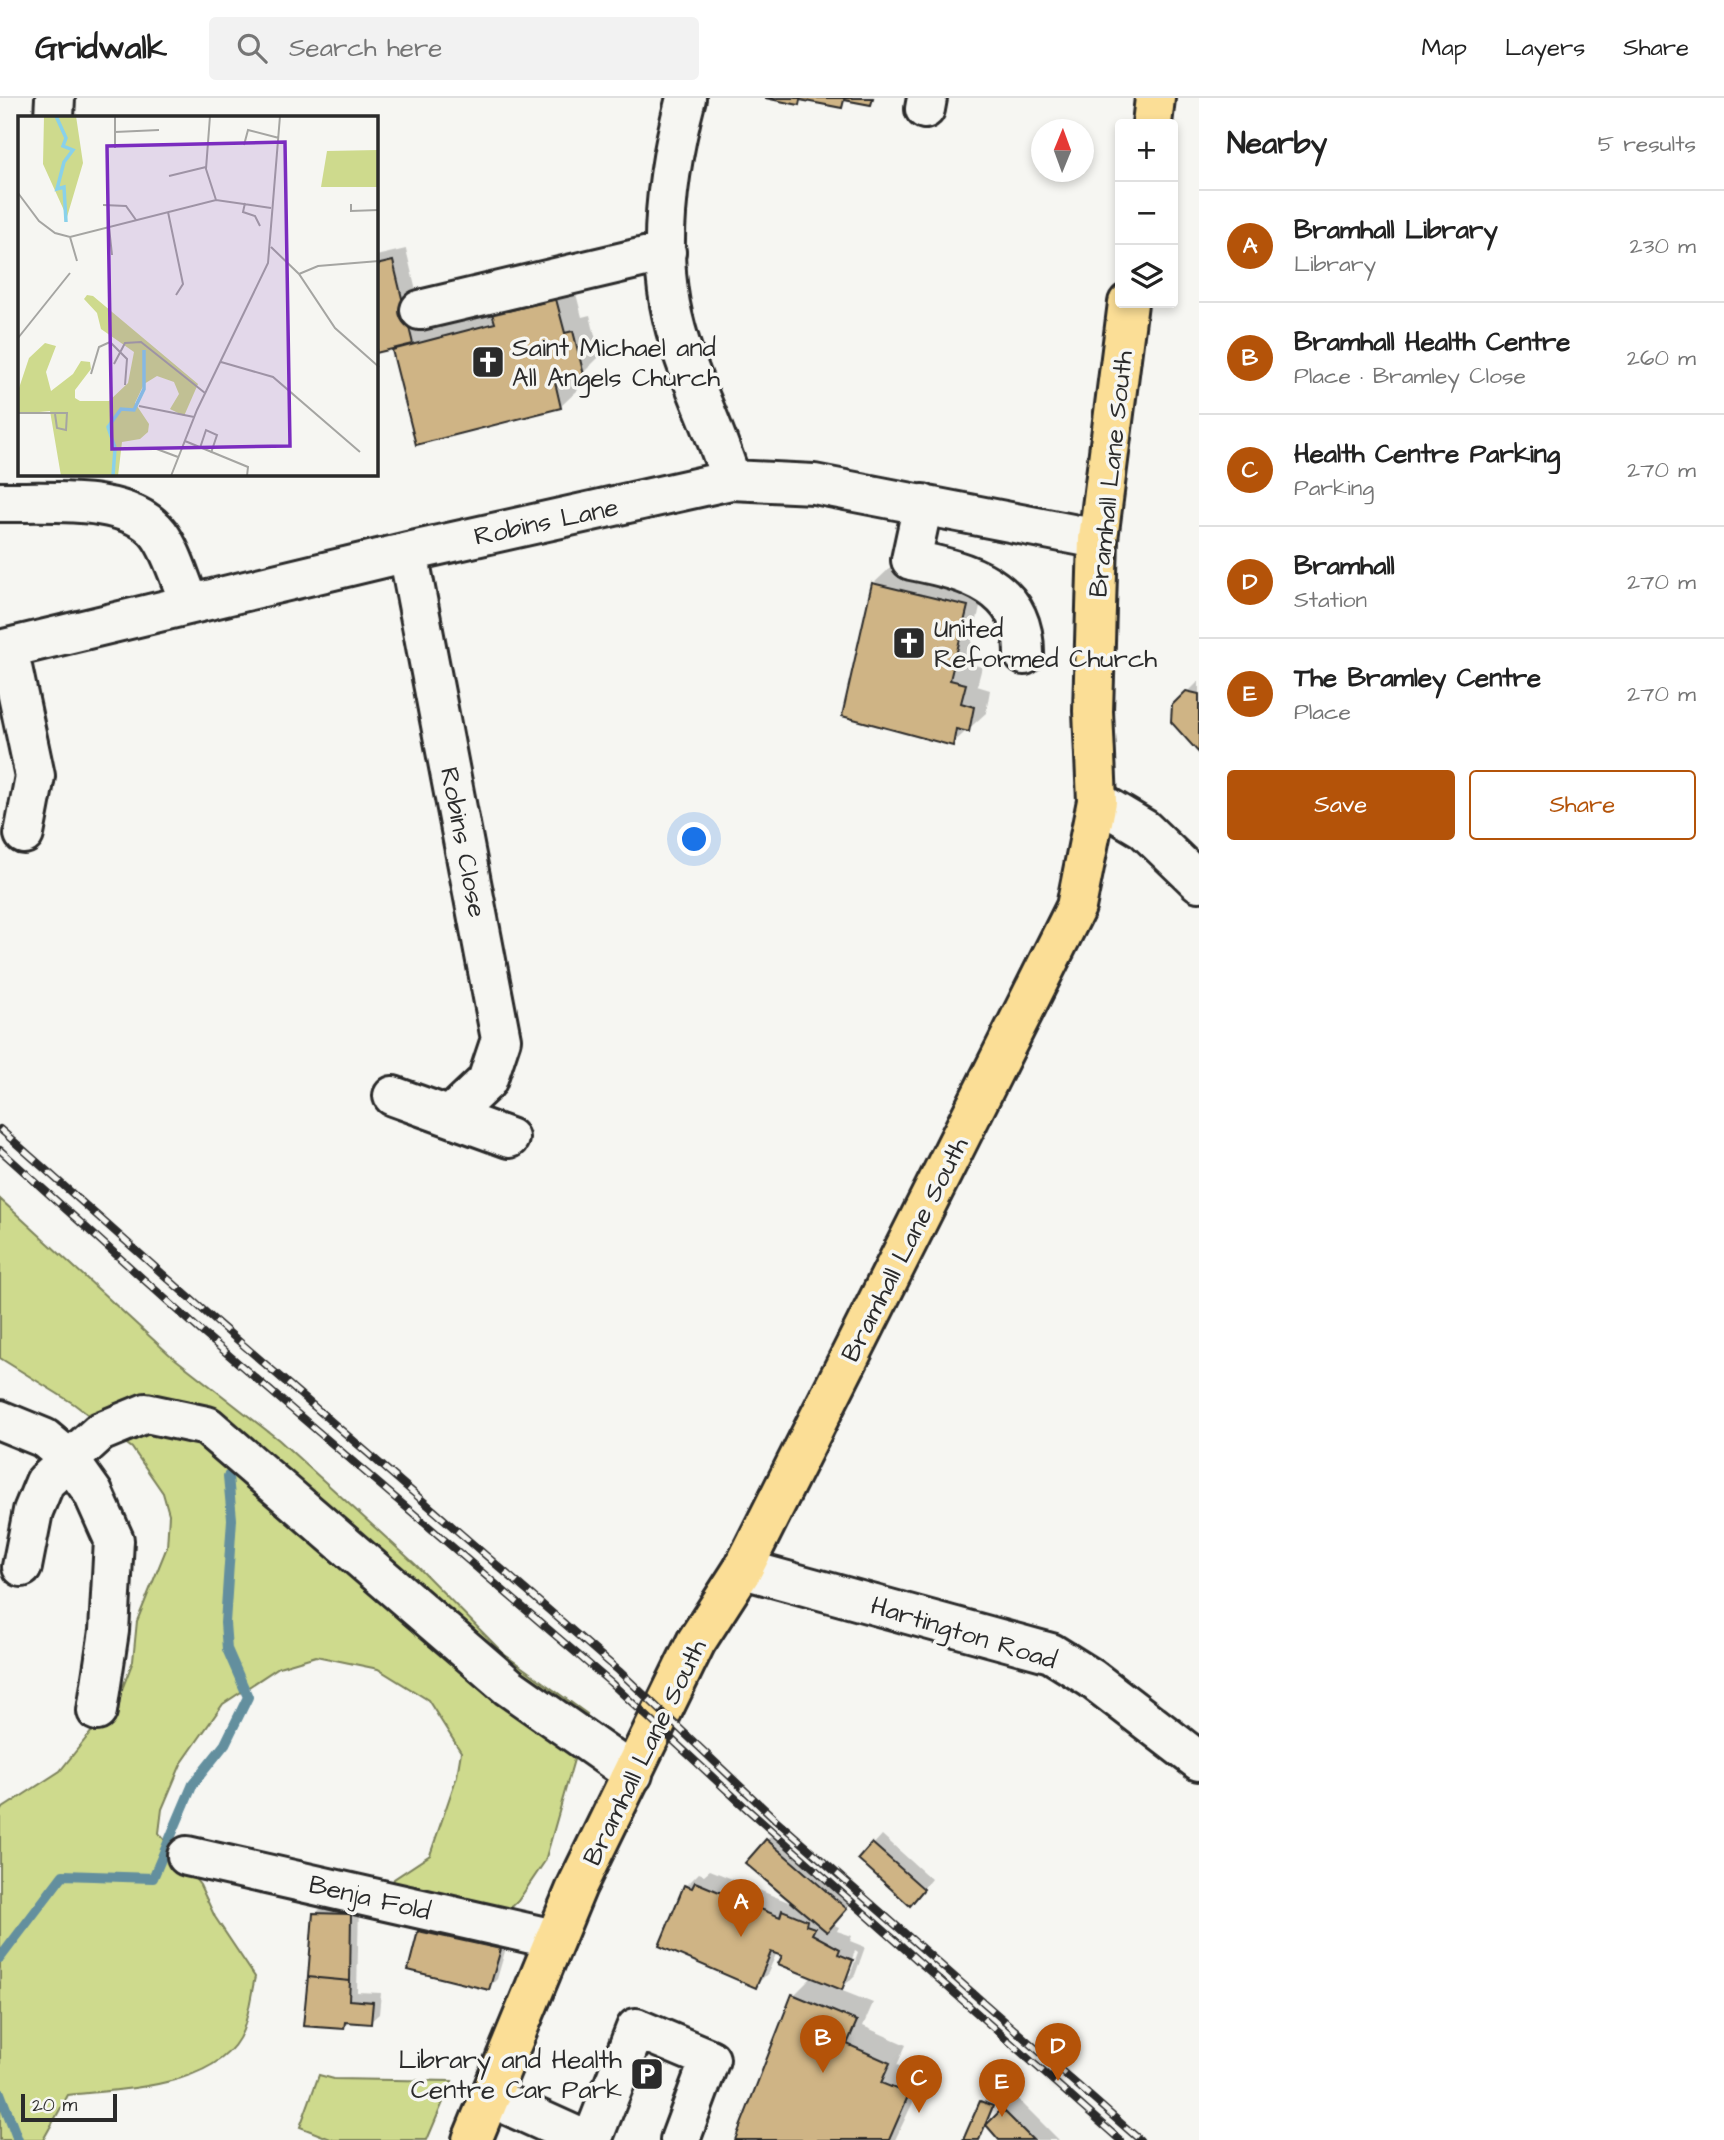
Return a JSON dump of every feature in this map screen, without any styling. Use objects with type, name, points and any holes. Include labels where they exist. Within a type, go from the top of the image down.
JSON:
[{"type":"main road","points":[[1153,119],[1155,98]]},
{"type":"main road","name":"Bramhall Lane South","points":[[472,2140],[554,1939],[696,1642],[743,1569],[1076,907],[1097,802],[1093,711],[1098,539],[1127,308]]},
{"type":"street","points":[[54,116],[55,98]]},
{"type":"street","points":[[686,98],[675,141],[666,217],[670,304],[685,356],[731,480]]},
{"type":"street","points":[[420,310],[666,252]]},
{"type":"street","name":"Robins Lane","points":[[4,649],[408,552],[731,480],[814,484],[1098,539]]},
{"type":"street","points":[[0,502],[106,506],[139,517],[160,535],[190,603]]},
{"type":"street","points":[[923,504],[911,560],[947,568],[992,588],[1010,604],[1021,622],[1024,655]]},
{"type":"street","name":"Robins Close","points":[[408,552],[502,1039],[487,1081],[450,1115]]},
{"type":"street","points":[[4,649],[35,776],[24,834]]},
{"type":"street","points":[[1097,802],[1144,829],[1199,883]]},
{"type":"street","points":[[393,1096],[509,1138]]},
{"type":"street","points":[[22,1567],[33,1511],[45,1482],[68,1458],[100,1432],[146,1413],[207,1426],[509,1687],[633,1774]]},
{"type":"street","points":[[0,1420],[44,1438],[68,1458],[93,1493],[114,1540],[109,1631],[97,1712]]},
{"type":"street","name":"Hartington Road","points":[[743,1569],[1051,1653],[1091,1678],[1199,1761]]},
{"type":"street","name":"Benja Fold","points":[[187,1856],[554,1939]]},
{"type":"street","points":[[592,2140],[636,2028],[710,2059],[680,2140]]},
{"type":"street","points":[[491,2097],[585,2140]]},
{"type":"green space","points":[[0,1199],[169,1354],[279,1440],[416,1565],[505,1655],[587,1714],[545,1861],[518,1901],[492,1925],[385,1901],[394,1879],[430,1855],[457,1776],[461,1752],[428,1700],[378,1669],[316,1656],[279,1667],[223,1704],[181,1764],[162,1809],[159,1833],[200,1885],[215,1917],[255,1977],[243,2030],[231,2049],[214,2064],[192,2074],[140,2087],[68,2095],[43,2140],[0,2140],[0,1810],[60,1771],[119,1697],[133,1661],[137,1621],[167,1547],[169,1514],[163,1493],[132,1448],[74,1404],[0,1358]]},
{"type":"green space","points":[[319,2075],[334,2079],[452,2081],[427,2140],[333,2140],[300,2127]]},
{"type":"building","points":[[765,98],[873,98],[871,105],[844,100],[842,108],[800,100],[799,105]]},
{"type":"building","points":[[393,261],[413,344],[378,353],[378,265]]},
{"type":"building","name":"Saint Michael and All Angels Church","points":[[556,299],[565,333],[573,331],[584,375],[555,382],[561,408],[416,445],[392,350],[495,323],[490,307],[506,303],[508,311]]},
{"type":"building","name":"United Reformed Church","points":[[872,583],[968,606],[950,680],[966,684],[961,703],[974,707],[969,732],[956,729],[953,746],[842,716]]},
{"type":"building","points":[[1186,691],[1199,694],[1199,753],[1171,722],[1172,705]]},
{"type":"building","points":[[766,1839],[847,1909],[827,1932],[745,1863]]},
{"type":"building","points":[[872,1843],[924,1889],[910,1906],[858,1859]]},
{"type":"building","points":[[695,1882],[780,1917],[782,1910],[807,1920],[806,1925],[815,1928],[812,1934],[840,1949],[838,1954],[853,1960],[842,1990],[778,1964],[782,1956],[771,1952],[756,1988],[659,1946],[684,1885],[692,1888]]},
{"type":"building","points":[[313,1913],[351,1914],[350,1981],[308,1977]]},
{"type":"building","points":[[418,1931],[501,1949],[489,1990],[408,1970]]},
{"type":"building","points":[[308,1977],[350,1981],[349,2000],[373,2002],[371,2024],[345,2022],[344,2029],[303,2026]]},
{"type":"building","points":[[792,1994],[857,2021],[847,2044],[890,2063],[881,2083],[909,2094],[889,2140],[735,2140]]},
{"type":"building","points":[[980,2101],[993,2106],[979,2140],[963,2140]]},
{"type":"building","points":[[1002,2109],[1033,2140],[999,2140],[986,2125]]},
{"type":"waterway","points":[[0,1958],[63,1875],[153,1878],[193,1784],[225,1744],[248,1697],[227,1649],[225,1623],[232,1519],[228,1476]]},
{"type":"waterway","points":[[0,2093],[18,2140]]},
{"type":"railway","points":[[0,1129],[211,1317],[619,1671],[775,1819],[1140,2140]]},
{"type":"railway","points":[[0,1150],[202,1332],[611,1683],[746,1808],[1120,2140]]},
{"type":"place","name":"Saint Michael and All Angels Church","points":[[488,362]]},
{"type":"place","name":"United Reformed Church","points":[[909,643]]},
{"type":"place","name":"Bramhall Library","points":[[741,1937]]},
{"type":"place","name":"Bramhall Health Centre","points":[[823,2073]]},
{"type":"place","name":"Library and Health Centre Car Park","points":[[647,2074]]},
{"type":"place","name":"Bramhall","points":[[1058,2081]]},
{"type":"place","name":"Health Centre Parking","points":[[919,2113]]},
{"type":"place","name":"The Bramley Centre","points":[[1002,2117]]}]
